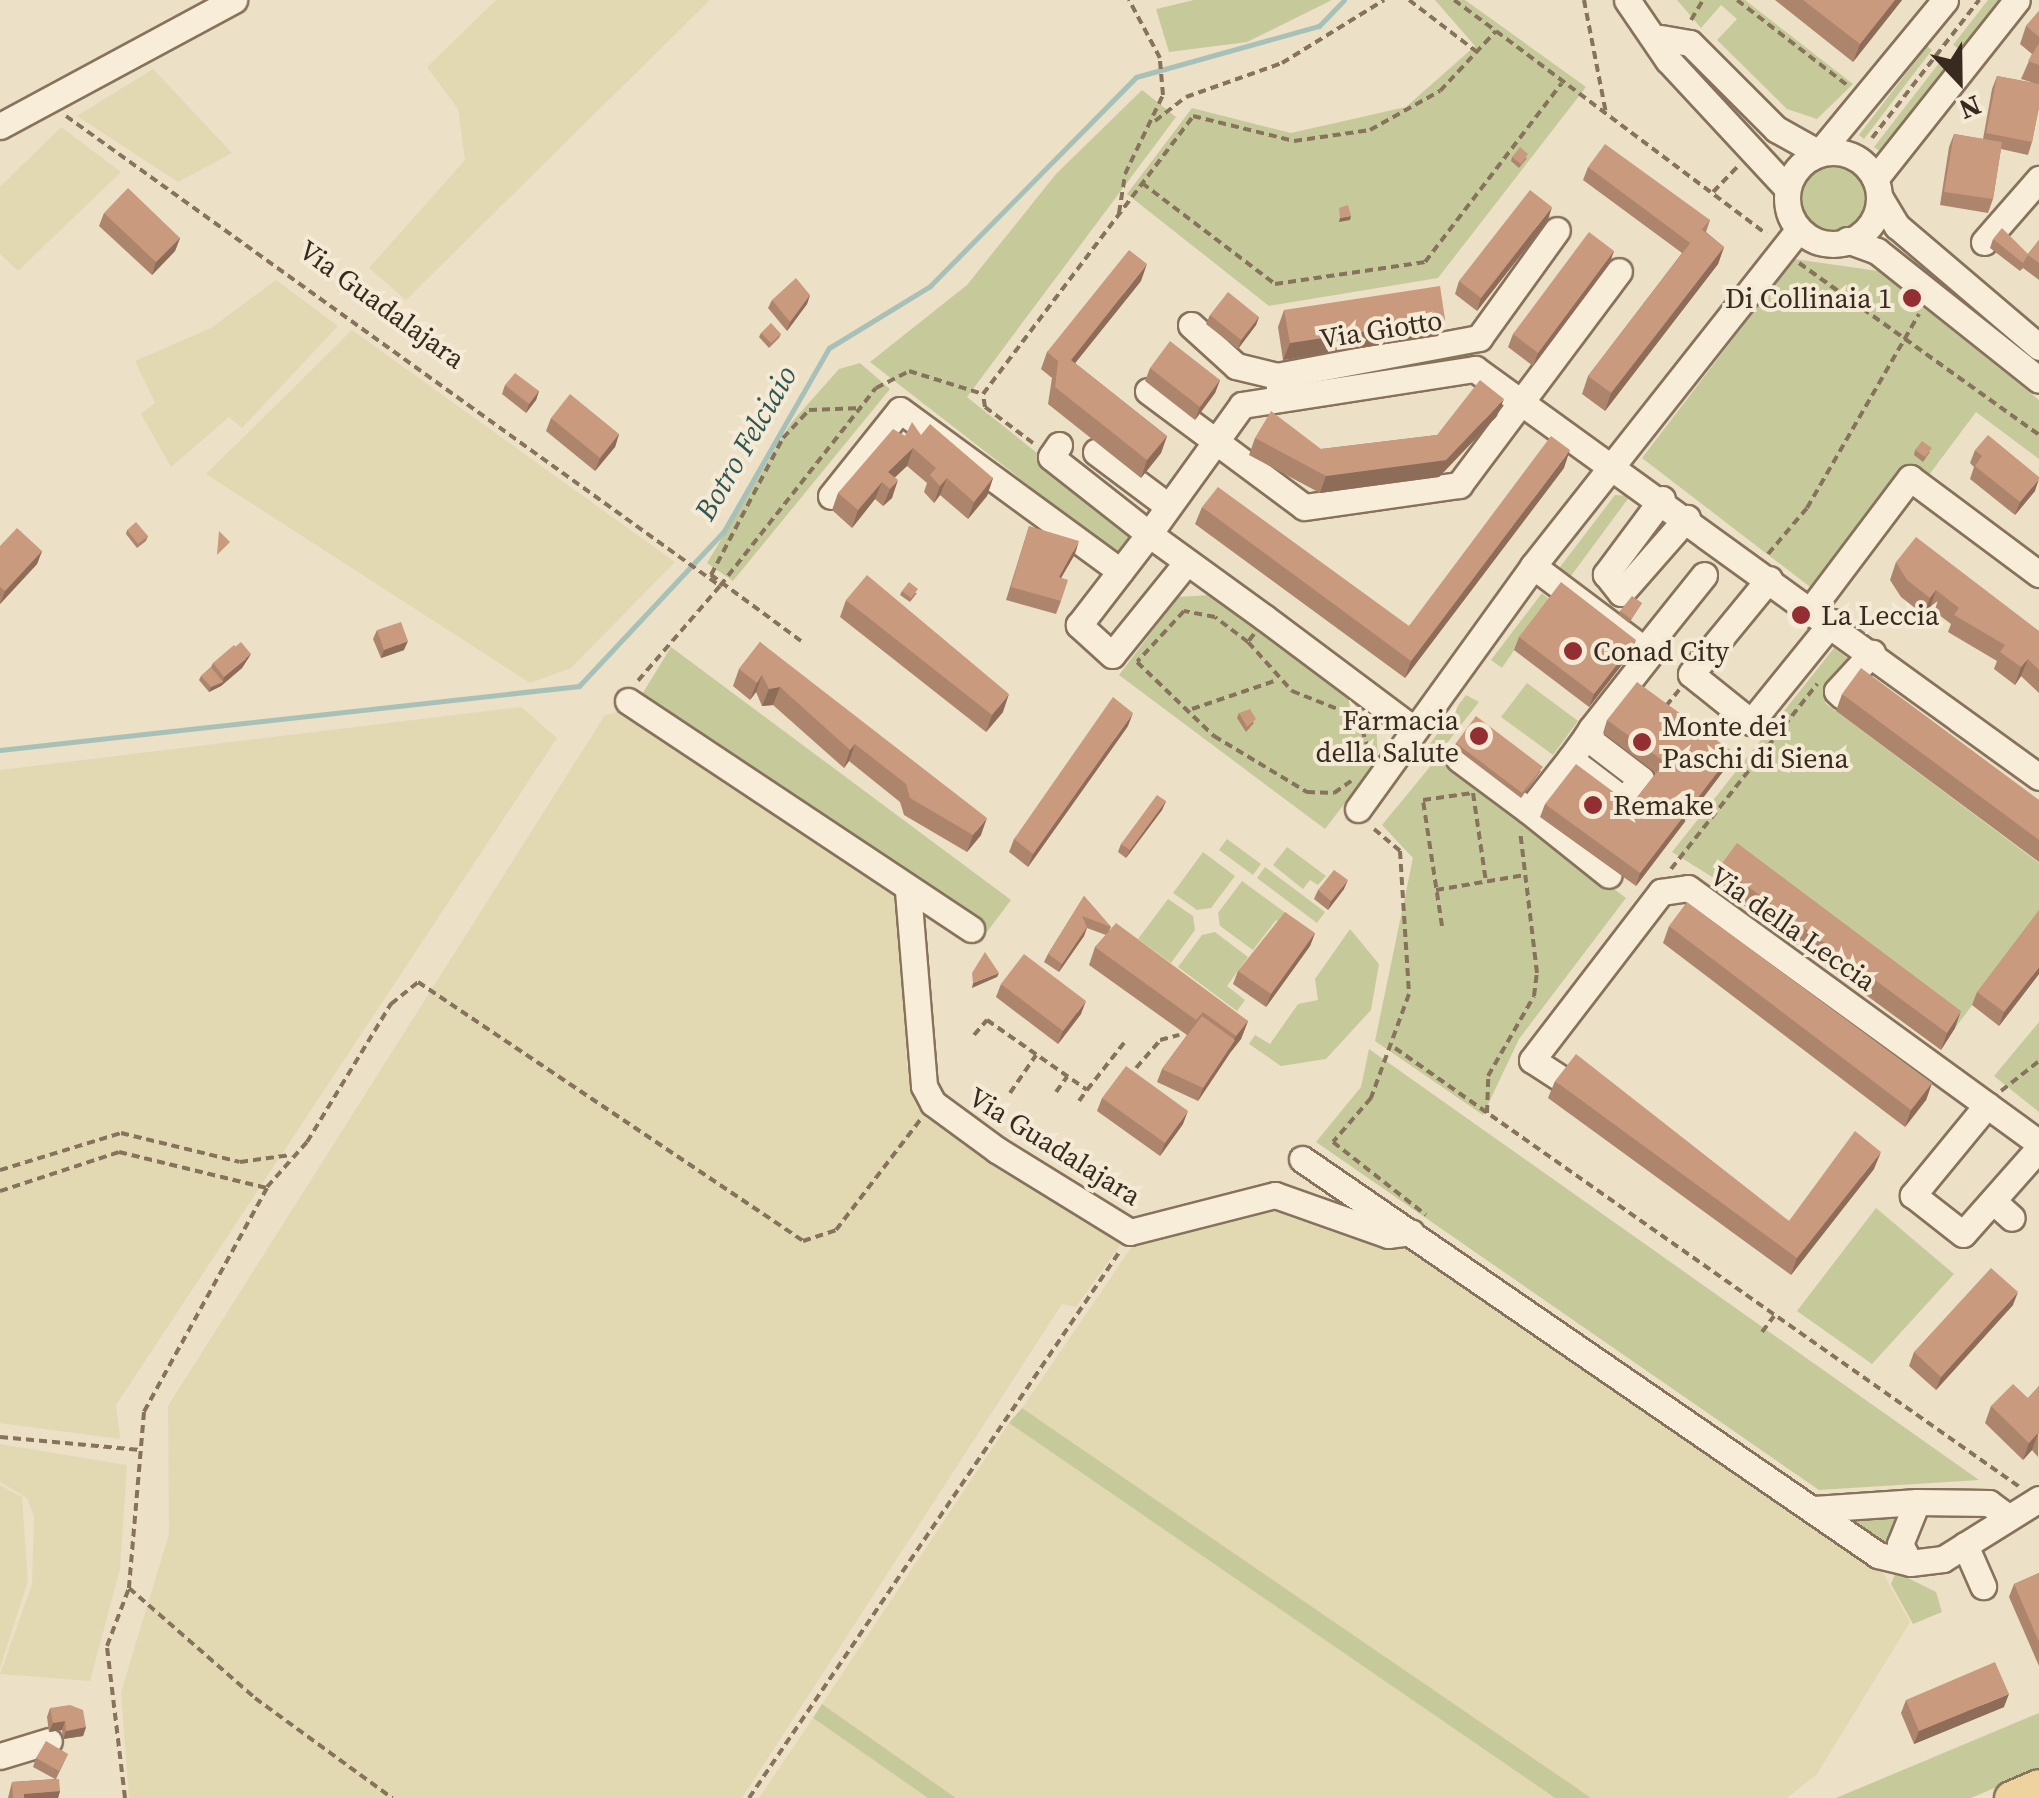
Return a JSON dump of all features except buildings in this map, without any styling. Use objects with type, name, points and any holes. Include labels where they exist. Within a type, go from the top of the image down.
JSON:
[{"type":"main road","points":[[2011,1798],[2039,1786]]},
{"type":"street","points":[[0,126],[234,0]]},
{"type":"street","points":[[1364,792],[1532,566],[1788,237],[1787,188],[1668,60],[1661,38],[1627,0]]},
{"type":"street","points":[[1787,188],[1945,0]]},
{"type":"street","points":[[1847,240],[1872,224],[1878,188],[2018,0]]},
{"type":"street","points":[[1661,38],[1690,43],[1776,129],[1819,153],[1856,159],[1878,188],[1897,226],[2039,347]]},
{"type":"street","points":[[1984,242],[2039,179]]},
{"type":"street","name":"Via Giotto","points":[[1447,362],[1489,328],[1557,230]]},
{"type":"street","points":[[1788,237],[1821,242],[1847,240],[1878,251],[2039,380]]},
{"type":"street","points":[[1148,391],[1304,507],[1459,484],[1619,271]]},
{"type":"street","name":"Via Giotto","points":[[1191,325],[1236,366],[1279,387]]},
{"type":"street","name":"Via Giotto","points":[[1187,562],[1112,654],[1079,625],[1242,406],[1279,387],[1447,362],[1474,369],[1614,464],[1761,574],[1834,617],[1872,653],[2039,776]]},
{"type":"street","points":[[830,496],[900,410],[1120,571]]},
{"type":"street","points":[[1051,451],[1187,562],[1256,630],[1412,728]]},
{"type":"street","points":[[1096,452],[1168,506]]},
{"type":"street","points":[[1761,574],[1692,674],[1751,722],[1834,617],[1910,478],[2039,574]]},
{"type":"street","points":[[1662,499],[1606,574],[1621,592],[1687,518]]},
{"type":"street","points":[[1529,811],[1650,654],[1532,566]]},
{"type":"street","points":[[1644,650],[1704,576]]},
{"type":"street","points":[[1842,696],[1837,691],[1872,653]]},
{"type":"street","points":[[628,701],[908,891],[971,929]]},
{"type":"street","points":[[1570,759],[1624,800],[1641,778],[1586,736]]},
{"type":"street","points":[[1459,759],[1609,875]]},
{"type":"street","name":"Via della Leccia","points":[[1560,1078],[1532,1060],[1662,892],[1688,888],[1987,1105],[2039,1146],[2002,1209],[1963,1234],[1913,1194],[1987,1105]]},
{"type":"street","name":"Via Guadalajara","points":[[908,891],[916,1062],[933,1103],[1130,1232],[1276,1195],[1388,1236],[1411,1232]]},
{"type":"street","name":"Via Guadalajara","points":[[1302,1159],[1878,1554],[1910,1562]]},
{"type":"street","points":[[1917,1502],[1899,1533],[1910,1562],[1965,1545],[2008,1518],[2033,1496]]},
{"type":"street","points":[[1814,1509],[1989,1502],[2008,1518]]},
{"type":"street","points":[[1965,1545],[1983,1586]]},
{"type":"street","points":[[0,1756],[50,1741]]},
{"type":"path","points":[[1119,212],[1125,174],[1155,121],[1163,79],[1160,58],[1129,0]]},
{"type":"path","points":[[1155,121],[1186,97],[1282,63],[1384,0]]},
{"type":"path","points":[[1409,0],[1478,52]]},
{"type":"path","points":[[1454,0],[1713,192],[1788,237],[1906,334],[2039,435]]},
{"type":"path","points":[[1584,0],[1606,113]]},
{"type":"path","points":[[1737,0],[1850,88]]},
{"type":"path","points":[[1862,130],[1872,138],[1979,0]]},
{"type":"path","points":[[1694,18],[1704,2]]},
{"type":"path","points":[[1051,451],[985,408],[983,394],[1192,116],[1247,136],[1345,136],[1410,112],[1496,31]]},
{"type":"path","points":[[1932,40],[1955,57]]},
{"type":"path","points":[[1142,183],[1275,284],[1425,262],[1564,82]]},
{"type":"path","name":"Via Guadalajara","points":[[55,97],[112,155],[720,586]]},
{"type":"path","points":[[1713,192],[1750,154]]},
{"type":"path","points":[[1761,574],[1807,508],[1926,304]]},
{"type":"path","points":[[628,701],[643,668],[720,586],[862,408],[909,371],[983,394]]},
{"type":"path","points":[[801,640],[720,586],[711,575],[783,438],[809,410],[862,408]]},
{"type":"path","points":[[1364,792],[1307,792],[1214,736],[1191,709],[1137,662],[1184,611],[1256,630],[1277,680],[1358,717],[1371,737],[1364,792],[1400,851],[1410,914],[1408,994],[1395,1048],[1371,1098],[1333,1142],[1429,1212],[1411,1232]]},
{"type":"path","points":[[1191,709],[1277,680]]},
{"type":"path","points":[[1630,680],[1678,718]]},
{"type":"path","points":[[1688,888],[1667,865],[1820,680]]},
{"type":"path","points":[[1664,708],[1672,698]]},
{"type":"path","points":[[1442,926],[1423,800],[1473,793],[1486,882]]},
{"type":"path","points":[[1487,1113],[1488,1076],[1534,996],[1519,826],[1529,811]]},
{"type":"path","points":[[1666,845],[1678,854]]},
{"type":"path","points":[[1436,890],[1525,875]]},
{"type":"path","points":[[125,1798],[107,1646],[129,1588],[144,1412],[267,1188],[391,1004],[418,982],[803,1241],[836,1230],[933,1103]]},
{"type":"path","points":[[974,1035],[986,1020],[1087,1090]]},
{"type":"path","points":[[1136,1068],[1160,1040],[1178,1035]]},
{"type":"path","points":[[1078,1101],[1124,1044]]},
{"type":"path","points":[[1395,1048],[2033,1496]]},
{"type":"path","points":[[1010,1093],[1036,1054]]},
{"type":"path","points":[[2006,1086],[2039,1061]]},
{"type":"path","points":[[1056,1092],[1067,1076]]},
{"type":"path","points":[[0,1170],[120,1133],[240,1162],[291,1155]]},
{"type":"path","points":[[0,1190],[119,1152],[267,1188]]},
{"type":"path","points":[[750,1798],[1130,1232]]},
{"type":"path","points":[[1762,1332],[1775,1315]]},
{"type":"path","points":[[0,1437],[140,1450]]},
{"type":"path","points":[[129,1588],[254,1698],[392,1798]]},
{"type":"shaded area","points":[[496,0],[710,0],[406,300],[369,268],[465,160],[458,109],[427,67]]},
{"type":"shaded area","points":[[153,69],[232,153],[178,182],[77,116]]},
{"type":"shaded area","points":[[61,127],[121,172],[18,271],[0,254],[0,187]]},
{"type":"shaded area","points":[[276,280],[338,326],[242,428],[229,417],[171,467],[141,414],[155,403],[135,361],[211,328]]},
{"type":"shaded area","points":[[352,330],[675,562],[571,668],[530,683],[206,474]]},
{"type":"shaded area","points":[[521,707],[557,738],[116,1405],[120,1439],[0,1423],[0,770]]},
{"type":"shaded area","points":[[629,709],[900,890],[907,1067],[920,1102],[1120,1236],[1119,1247],[1076,1307],[1062,1304],[742,1798],[129,1798],[121,1692],[169,1534],[168,1406],[605,715]]},
{"type":"shaded area","points":[[1280,1204],[1410,1240],[1882,1571],[1910,1622],[1817,1774],[1787,1798],[1591,1798],[1022,1408],[1135,1242]]},
{"type":"shaded area","points":[[1009,1423],[1555,1798],[956,1798],[822,1704]]},
{"type":"shaded area","points":[[0,1444],[127,1465],[120,1569],[90,1681],[0,1674],[32,1584],[34,1517],[27,1498],[0,1482]]},
{"type":"shaded area","points":[[0,1485],[22,1497],[28,1581],[0,1668]]},
{"type":"shaded area","points":[[813,1718],[928,1798],[759,1798]]},
{"type":"green space","points":[[1194,0],[1332,0],[1247,42],[1169,52],[1156,9]]},
{"type":"green space","points":[[1435,0],[1465,0],[1586,87],[1438,278],[1269,306],[1127,194],[1192,108],[1291,133],[1406,107],[1475,46]]},
{"type":"green space","points":[[1677,0],[1745,0],[1853,84],[1817,119],[1787,109],[1717,40],[1737,19],[1721,5],[1701,28]]},
{"type":"green space","points":[[1988,0],[1999,0],[1960,50],[1953,45]]},
{"type":"green space","points":[[1927,46],[1932,50],[1864,139],[1859,135]]},
{"type":"green space","points":[[1943,58],[1950,63],[1881,152],[1874,147]]},
{"type":"green space","points":[[1142,90],[1176,117],[967,397],[1136,532],[1117,554],[870,362],[967,285],[1056,174]]},
{"type":"green space","points":[[1832,164],[1856,174],[1866,198],[1856,222],[1832,232],[1808,222],[1798,198],[1808,174]]},
{"type":"green space","points":[[1794,259],[1878,271],[2039,400],[2039,459],[1976,412],[1926,479],[1814,590],[1642,458]]},
{"type":"green space","points":[[860,363],[890,389],[733,581],[707,563],[791,423],[839,369]]},
{"type":"green space","points":[[1615,495],[1630,496],[1568,580],[1557,571]]},
{"type":"green space","points":[[1542,593],[1549,599],[1502,668],[1491,660]]},
{"type":"green space","points":[[1210,595],[1376,720],[1378,760],[1325,829],[1119,675],[1178,597]]},
{"type":"green space","points":[[671,647],[1011,900],[987,932],[641,696]]},
{"type":"green space","points":[[1834,648],[1854,663],[1825,703],[2039,863],[2039,916],[1955,1028],[1672,852]]},
{"type":"green space","points":[[1527,683],[1578,721],[1553,755],[1501,717]]},
{"type":"green space","points":[[1466,695],[1479,702],[1440,752],[1429,745]]},
{"type":"green space","points":[[1438,757],[1626,898],[1519,1039],[1483,1115],[1375,1041],[1413,858],[1382,825]]},
{"type":"green space","points":[[1227,839],[1261,864],[1253,875],[1219,850]]},
{"type":"green space","points":[[1287,847],[1326,876],[1318,885],[1310,880],[1303,889],[1273,865]]},
{"type":"green space","points":[[1203,852],[1235,876],[1211,908],[1197,910],[1173,893]]},
{"type":"green space","points":[[1265,867],[1325,912],[1317,923],[1257,878]]},
{"type":"green space","points":[[1242,881],[1302,925],[1295,934],[1276,920],[1253,950],[1220,926],[1218,913]]},
{"type":"green space","points":[[1168,899],[1193,916],[1195,930],[1171,963],[1138,939]]},
{"type":"green space","points":[[1350,929],[1379,964],[1371,1010],[1326,1059],[1281,1066],[1249,1044],[1255,1035],[1270,1044],[1298,1004],[1318,1000],[1315,979]]},
{"type":"green space","points":[[1215,932],[1248,957],[1227,986],[1245,1000],[1237,1011],[1178,967],[1202,935]]},
{"type":"green space","points":[[2039,1022],[2039,1112],[1994,1076]]},
{"type":"green space","points":[[1369,1049],[1979,1480],[1819,1490],[1316,1142],[1361,1087]]},
{"type":"green space","points":[[1876,1208],[1954,1274],[1872,1364],[1797,1311]]},
{"type":"green space","points":[[1022,1408],[1591,1798],[1555,1798],[1009,1423]]},
{"type":"green space","points":[[1837,1514],[1894,1516],[1894,1558]]},
{"type":"green space","points":[[1896,1572],[1936,1592],[1942,1612],[1913,1624],[1891,1584]]},
{"type":"green space","points":[[822,1704],[956,1798],[928,1798],[813,1718]]},
{"type":"green space","points":[[2039,1713],[2039,1769],[1971,1798],[1836,1798]]},
{"type":"waterway","name":"Botro Felciaio","points":[[0,750],[579,686],[724,531],[829,348],[930,286],[1136,77],[1319,26],[1344,0]]},
{"type":"place","name":"Di Collinaia 1","points":[[1912,298]]},
{"type":"place","name":"La Leccia","points":[[1801,615]]},
{"type":"place","name":"Conad City","points":[[1573,651]]},
{"type":"place","name":"Farmacia della Salute","points":[[1479,736]]},
{"type":"place","name":"Monte dei Paschi di Siena","points":[[1642,742]]},
{"type":"place","name":"Remake","points":[[1593,805]]}]
